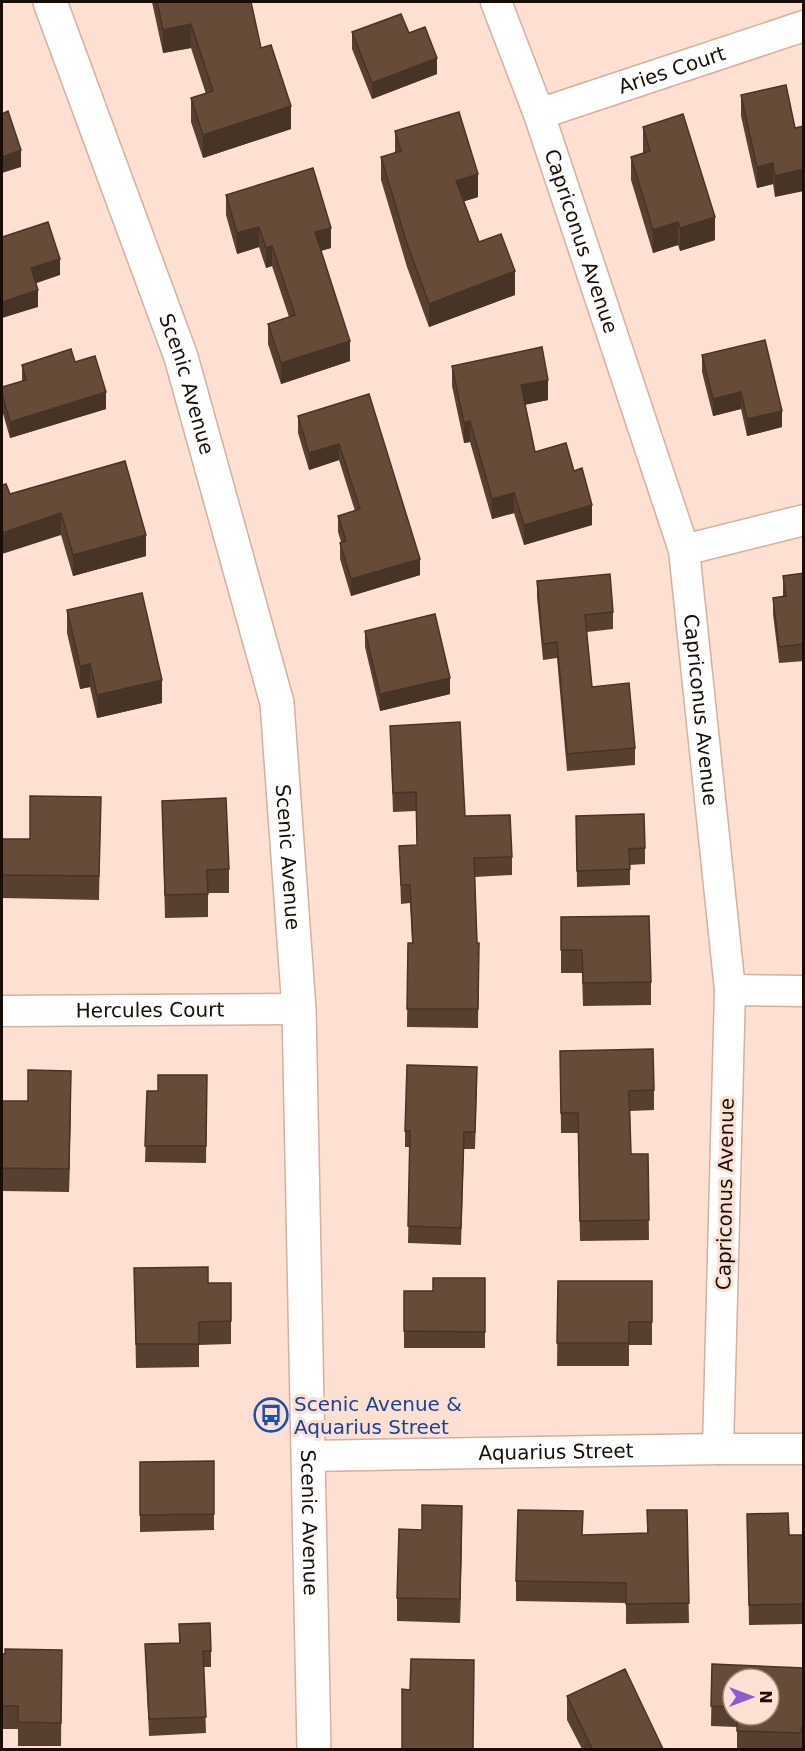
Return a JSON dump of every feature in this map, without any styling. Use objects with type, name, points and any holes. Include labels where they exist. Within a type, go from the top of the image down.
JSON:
[{"type":"street","name":"Scenic Avenue","points":[[50,2],[181,357],[277,703],[299,1009],[314,1749]]},
{"type":"street","name":"Capriconus Avenue","points":[[496,2],[539,114],[684,550],[730,990],[718,1449]]},
{"type":"street","name":"Aries Court","points":[[539,114],[804,26]]},
{"type":"street","points":[[684,550],[804,520]]},
{"type":"street","points":[[730,990],[804,991]]},
{"type":"street","name":"Hercules Court","points":[[2,1011],[299,1009]]},
{"type":"street","name":"Aquarius Street","points":[[307,1456],[804,1449]]},
{"type":"building","points":[[157,2],[251,2],[261,48],[271,45],[291,106],[203,135],[191,98],[213,91],[191,24],[163,30]]},
{"type":"building","points":[[401,14],[409,33],[425,27],[437,58],[372,83],[352,32]]},
{"type":"building","points":[[786,85],[795,128],[804,126],[804,169],[775,176],[773,163],[757,167],[741,95]]},
{"type":"building","points":[[8,111],[21,150],[2,157],[2,114]]},
{"type":"building","points":[[459,112],[478,174],[456,181],[479,242],[501,234],[515,271],[429,304],[407,244],[381,157],[401,151],[395,131]]},
{"type":"building","points":[[683,114],[715,217],[680,228],[678,222],[653,230],[631,157],[650,151],[643,127]]},
{"type":"building","points":[[313,168],[331,228],[315,232],[350,341],[281,363],[268,324],[295,315],[272,246],[266,248],[259,227],[237,233],[226,195]]},
{"type":"building","points":[[48,222],[60,259],[31,268],[38,290],[2,302],[2,237]]},
{"type":"building","points":[[765,340],[782,411],[747,419],[741,392],[713,399],[702,355]]},
{"type":"building","points":[[542,347],[548,380],[521,385],[535,452],[566,443],[574,471],[582,468],[592,505],[524,525],[514,493],[492,499],[470,421],[464,423],[452,366]]},
{"type":"building","points":[[71,349],[75,362],[95,356],[106,392],[10,422],[2,387],[26,380],[22,365]]},
{"type":"building","points":[[369,394],[420,559],[351,579],[340,543],[346,541],[338,516],[360,509],[339,444],[309,453],[298,416]]},
{"type":"building","points":[[125,461],[146,535],[73,555],[61,513],[2,533],[2,485],[6,484],[10,494]]},
{"type":"building","points":[[804,573],[804,644],[779,647],[773,598],[786,596],[783,576]]},
{"type":"building","points":[[610,574],[613,612],[585,615],[592,687],[629,683],[635,748],[567,754],[557,642],[543,644],[537,581]]},
{"type":"building","points":[[142,593],[162,680],[97,695],[90,664],[80,666],[67,610]]},
{"type":"building","points":[[435,614],[450,678],[380,694],[365,631]]},
{"type":"building","points":[[460,722],[465,816],[510,815],[512,857],[474,858],[477,943],[479,943],[478,1009],[407,1009],[408,943],[413,943],[410,885],[401,885],[399,846],[417,845],[416,792],[393,793],[390,726]]},
{"type":"building","points":[[30,796],[101,797],[99,876],[2,875],[2,839],[30,839]]},
{"type":"building","points":[[226,798],[229,869],[207,870],[208,894],[165,895],[162,801]]},
{"type":"building","points":[[644,814],[645,848],[629,849],[630,869],[577,871],[576,816]]},
{"type":"building","points":[[649,916],[651,982],[583,983],[582,950],[561,950],[561,917]]},
{"type":"building","points":[[653,1049],[654,1090],[629,1091],[631,1154],[648,1154],[649,1220],[580,1221],[578,1113],[561,1113],[560,1051]]},
{"type":"building","points":[[407,1065],[477,1067],[475,1132],[464,1132],[461,1228],[408,1226],[410,1131],[405,1131]]},
{"type":"building","points":[[28,1070],[71,1071],[69,1169],[2,1168],[2,1101],[28,1101]]},
{"type":"building","points":[[158,1075],[207,1075],[206,1146],[145,1146],[147,1091],[158,1091]]},
{"type":"building","points":[[208,1267],[208,1283],[231,1283],[231,1321],[199,1322],[199,1344],[136,1344],[134,1268]]},
{"type":"building","points":[[433,1278],[485,1278],[485,1332],[404,1331],[404,1291],[433,1291]]},
{"type":"building","points":[[558,1281],[652,1281],[652,1322],[629,1322],[629,1343],[557,1343]]},
{"type":"building","points":[[214,1461],[214,1514],[140,1515],[140,1462]]},
{"type":"building","points":[[422,1505],[462,1506],[460,1599],[397,1598],[399,1529],[422,1530]]},
{"type":"building","points":[[518,1510],[583,1511],[582,1535],[648,1533],[647,1510],[687,1510],[689,1603],[626,1604],[626,1583],[516,1581]]},
{"type":"building","points":[[788,1513],[789,1535],[804,1535],[804,1604],[749,1605],[747,1514]]},
{"type":"building","points":[[210,1623],[211,1651],[203,1651],[206,1717],[149,1719],[145,1644],[180,1643],[179,1624]]},
{"type":"building","points":[[5,1649],[62,1650],[61,1723],[18,1722],[18,1706],[2,1706],[2,1654],[5,1654]]},
{"type":"building","points":[[411,1659],[474,1660],[473,1749],[402,1749],[402,1689],[410,1690]]},
{"type":"building","points":[[712,1664],[781,1667],[721,1667],[721,1706],[711,1706]]},
{"type":"building","points":[[781,1667],[804,1668],[804,1728],[801,1728],[801,1733],[737,1731],[737,1727],[781,1727]]},
{"type":"building","points":[[625,1669],[663,1749],[592,1749],[567,1696]]},
{"type":"place","name":"Scenic Avenue & Aquarius Street","points":[[271,1415]]}]
